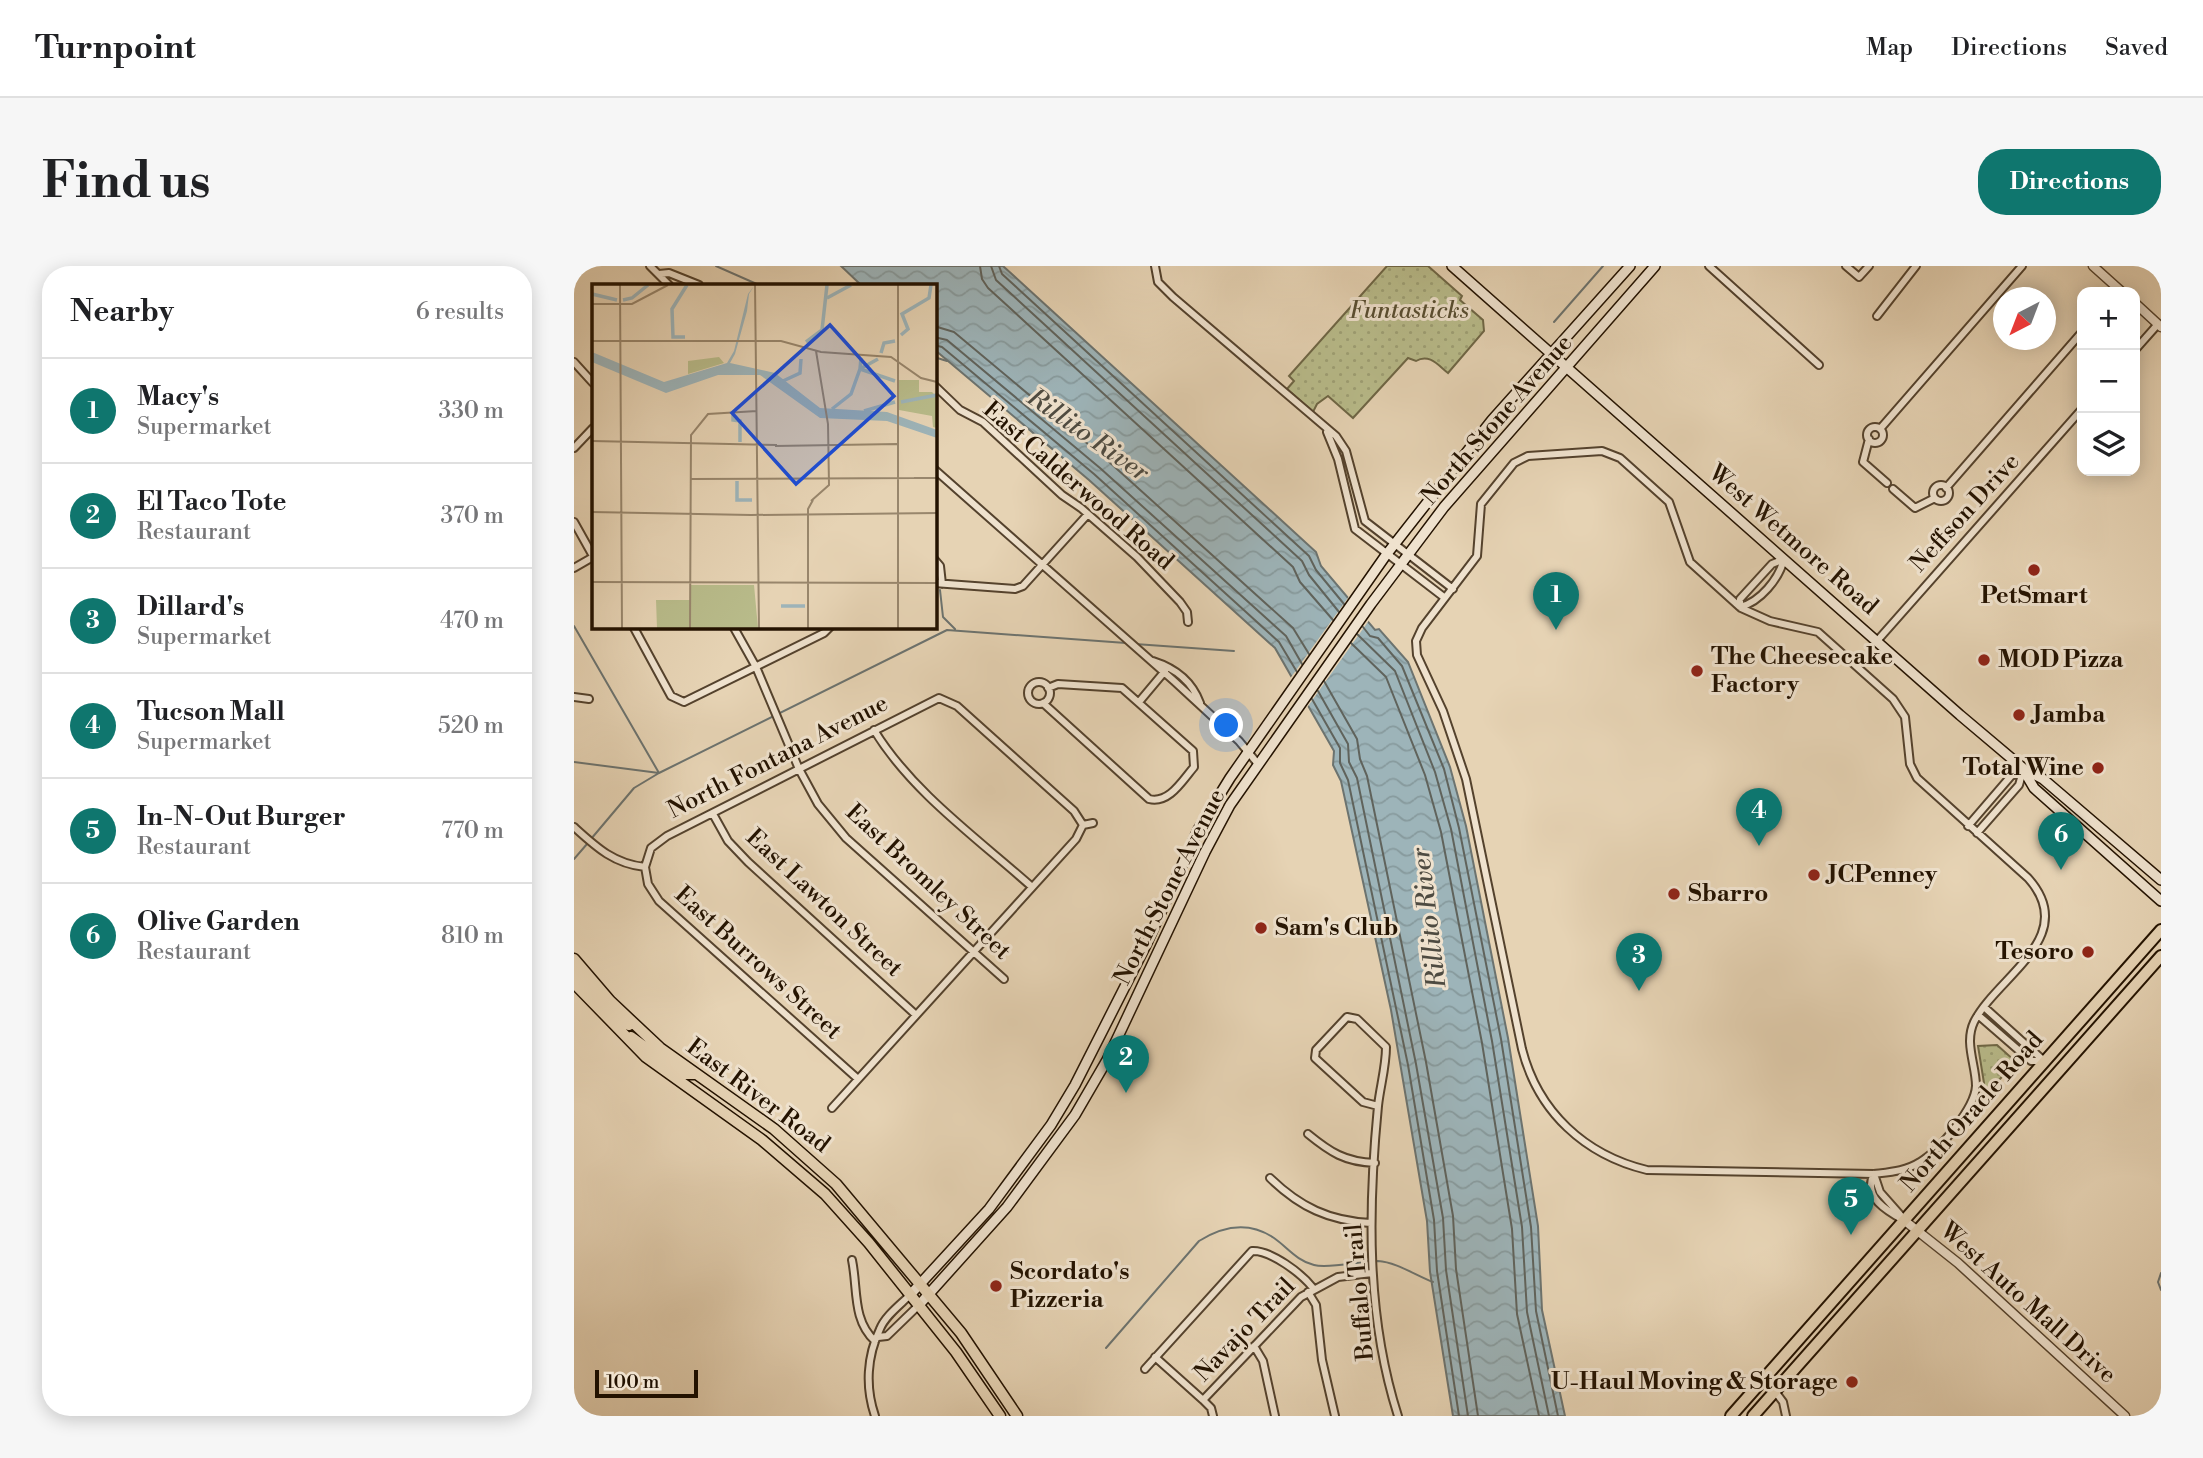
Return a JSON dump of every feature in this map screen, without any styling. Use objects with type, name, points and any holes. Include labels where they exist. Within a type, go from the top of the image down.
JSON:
[{"type":"highway","name":"North Oracle Road","points":[[1731,1416],[2161,930]]},
{"type":"highway","name":"North Oracle Road","points":[[1753,1416],[2161,956]]},
{"type":"main road","name":"West Wetmore Road","points":[[1452,266],[2024,769],[2043,779],[2161,880]]},
{"type":"main road","name":"North Stone Avenue","points":[[909,1295],[989,1209],[1051,1125],[1075,1085],[1146,945],[1198,830],[1249,751],[1288,699],[1394,543],[1485,429],[1630,266]]},
{"type":"main road","name":"North Stone Avenue","points":[[919,1305],[1007,1207],[1075,1115],[1107,1060],[1210,843],[1258,764],[1371,604],[1466,481],[1655,266]]},
{"type":"main road","name":"West Wetmore Road","points":[[2024,769],[2034,788],[2161,901]]},
{"type":"main road","name":"East River Road","points":[[574,959],[639,1030],[694,1074],[804,1154],[857,1206],[989,1371],[1017,1416]]},
{"type":"main road","points":[[574,971],[617,1019],[639,1030]]},
{"type":"main road","name":"East River Road","points":[[574,983],[615,1028],[668,1075],[762,1140],[817,1187],[869,1243],[919,1305],[980,1385],[1000,1416]]},
{"type":"main road","points":[[615,1028],[682,1074],[694,1074]]},
{"type":"street","points":[[650,266],[668,284]]},
{"type":"street","points":[[1155,266],[1158,282],[1173,297],[1327,432],[1336,436],[1346,451],[1365,521],[1453,589]]},
{"type":"street","points":[[1709,266],[1819,365]]},
{"type":"street","points":[[1846,266],[1859,278],[1869,266]]},
{"type":"street","points":[[1877,316],[1916,266]]},
{"type":"street","points":[[1880,429],[2022,266]]},
{"type":"street","points":[[2093,266],[2115,287]]},
{"type":"street","points":[[659,274],[669,273],[696,284]]},
{"type":"street","points":[[2140,308],[2159,326],[2140,345]]},
{"type":"street","points":[[1893,489],[1915,508],[1935,498],[1946,499],[1947,488],[2077,338]]},
{"type":"street","points":[[574,362],[592,382]]},
{"type":"street","name":"East Calderwood Road","points":[[936,387],[961,411],[983,422],[1062,495],[1088,514],[1172,593],[1187,612],[1188,621]]},
{"type":"street","name":"Neffson Drive","points":[[1877,641],[2079,413]]},
{"type":"street","points":[[1880,429],[1871,428],[1863,462],[1886,483]]},
{"type":"street","points":[[574,448],[592,429]]},
{"type":"street","points":[[1869,439],[1874,442],[1881,440],[1883,435],[1880,429]]},
{"type":"street","points":[[1327,432],[1338,459],[1355,529],[1399,565],[1446,598]]},
{"type":"street","points":[[1602,451],[1620,458],[1669,502],[1687,558],[1740,607],[1770,621],[1818,632],[1893,699],[1905,717],[1910,764],[1917,778],[2033,884],[2041,900],[2044,917],[2036,947],[1984,1007],[1970,1033],[1976,1085],[1967,1112],[1919,1164],[1900,1171],[1874,1174],[1647,1170],[1614,1159],[1583,1143],[1551,1111],[1535,1085],[1525,1061],[1458,753],[1437,695],[1417,655],[1419,634],[1453,589],[1479,551],[1483,500],[1514,463],[1528,456],[1602,451]]},
{"type":"street","points":[[936,471],[1149,658],[1194,688],[1200,705],[1249,751],[1258,764]]},
{"type":"street","points":[[1935,498],[1933,493],[1937,486],[1947,488]]},
{"type":"street","points":[[936,561],[940,566],[938,584],[1015,589],[1023,586],[1043,566],[1088,514]]},
{"type":"street","points":[[574,522],[592,554]]},
{"type":"street","points":[[574,568],[592,557]]},
{"type":"street","points":[[1740,607],[1740,599],[1772,564],[1784,559]]},
{"type":"street","points":[[1740,607],[1752,604],[1781,572],[1784,559]]},
{"type":"street","points":[[634,628],[671,695],[677,701],[689,701],[827,628]]},
{"type":"street","name":"East Bromley Street","points":[[734,628],[756,667],[799,769],[818,804],[846,838],[1004,979]]},
{"type":"street","points":[[1139,702],[1167,669]]},
{"type":"street","points":[[1038,682],[1048,688],[1058,684],[1122,688],[1193,751],[1196,759],[1194,767],[1167,797],[1158,801],[1149,799],[1043,703],[1031,702],[1029,688],[1038,682]]},
{"type":"street","points":[[1043,703],[1049,697],[1048,688]]},
{"type":"street","points":[[574,697],[589,699]]},
{"type":"street","name":"North Fontana Avenue","points":[[645,867],[651,848],[932,700],[944,699],[957,706],[1074,811],[1083,825]]},
{"type":"street","points":[[874,730],[892,760],[1032,887]]},
{"type":"street","points":[[1968,826],[2011,776],[2024,769]]},
{"type":"street","points":[[1977,833],[2019,785],[2024,769]]},
{"type":"street","name":"East Lawton Street","points":[[713,814],[728,841],[748,862],[916,1015]]},
{"type":"street","points":[[831,1108],[1080,835],[1083,825],[1093,823]]},
{"type":"street","points":[[574,827],[602,852],[626,865],[645,867]]},
{"type":"street","name":"East Burrows Street","points":[[645,867],[648,884],[659,901],[858,1079]]},
{"type":"street","points":[[1984,1007],[2044,1062]]},
{"type":"street","points":[[1978,1015],[2031,1061],[2044,1062]]},
{"type":"street","name":"Buffalo Trail","points":[[1378,1106],[1363,1102],[1317,1062],[1316,1050],[1342,1019],[1357,1019],[1386,1048],[1378,1106],[1371,1255],[1380,1341],[1398,1416]]},
{"type":"street","points":[[1308,1134],[1329,1152],[1347,1161],[1375,1163]]},
{"type":"street","name":"West Auto Mall Drive","points":[[1874,1174],[1870,1186],[1873,1198],[1917,1229],[2125,1416]]},
{"type":"street","points":[[1270,1178],[1295,1200],[1321,1214],[1348,1222],[1371,1223]]},
{"type":"street","points":[[1145,1369],[1252,1251],[1264,1253],[1305,1278],[1316,1305],[1322,1360],[1335,1416]]},
{"type":"street","points":[[852,1260],[858,1289],[859,1319],[863,1330],[877,1339],[887,1336],[919,1305]]},
{"type":"street","name":"Navajo Trail","points":[[1213,1416],[1211,1408],[1203,1400],[1310,1290],[1338,1277],[1372,1271]]},
{"type":"street","points":[[875,1416],[868,1394],[869,1366],[878,1331],[909,1295]]},
{"type":"street","points":[[1254,1346],[1263,1361],[1275,1416]]},
{"type":"street","points":[[1155,1357],[1203,1400]]},
{"type":"street","points":[[1765,1378],[1776,1391],[1786,1416]]},
{"type":"green space","name":"Funtasticks","points":[[1387,266],[1428,266],[1462,296],[1460,300],[1483,320],[1484,331],[1448,373],[1429,359],[1416,361],[1408,358],[1353,418],[1328,396],[1317,404],[1313,412],[1287,389],[1294,381],[1289,376]]},
{"type":"green space","points":[[1997,1045],[2015,1061],[1980,1103],[1984,1083],[1978,1046]]},
{"type":"water","name":"Rillito River","points":[[841,266],[1003,266],[1316,552],[1321,566],[1375,630],[1379,629],[1408,662],[1450,767],[1466,826],[1508,1038],[1538,1226],[1542,1310],[1565,1416],[1453,1416],[1430,1272],[1427,1221],[1391,1010],[1341,781],[1333,765],[1334,751],[1275,648],[1089,480],[936,351],[936,284],[860,284]]},
{"type":"pier","points":[[1350,595],[1370,619],[1306,709],[1289,680]]},
{"type":"waterway","points":[[716,266],[757,284]]},
{"type":"waterway","points":[[1554,322],[1603,266]]},
{"type":"waterway","points":[[936,358],[947,361]]},
{"type":"waterway","points":[[940,590],[943,617],[955,629]]},
{"type":"waterway","points":[[574,626],[659,773],[634,788],[591,839]]},
{"type":"waterway","points":[[574,762],[659,773],[947,630],[1126,643]]},
{"type":"waterway","points":[[1135,644],[1234,651]]},
{"type":"waterway","points":[[574,859],[587,844]]},
{"type":"waterway","points":[[1106,1348],[1199,1241],[1227,1229],[1246,1228],[1265,1233],[1297,1257],[1314,1265],[1378,1261],[1433,1282]]},
{"type":"waterway","points":[[2161,1273],[2158,1282],[2161,1290]]},
{"type":"waterway","points":[[2149,1414],[2161,1401]]},
{"type":"place","name":"PetSmart","points":[[2034,570]]},
{"type":"place","name":"Macy's","points":[[1556,630]]},
{"type":"place","name":"MOD Pizza","points":[[1984,660]]},
{"type":"place","name":"The Cheesecake Factory","points":[[1697,671]]},
{"type":"place","name":"Jamba","points":[[2019,715]]},
{"type":"place","name":"Total Wine","points":[[2098,768]]},
{"type":"place","name":"Tucson Mall","points":[[1759,846]]},
{"type":"place","name":"Olive Garden","points":[[2061,870]]},
{"type":"place","name":"JCPenney","points":[[1814,875]]},
{"type":"place","name":"Sbarro","points":[[1674,894]]},
{"type":"place","name":"Sam's Club","points":[[1261,928]]},
{"type":"place","name":"Tesoro","points":[[2088,952]]},
{"type":"place","name":"Dillard's","points":[[1639,991]]},
{"type":"place","name":"El Taco Tote","points":[[1126,1093]]},
{"type":"place","name":"In-N-Out Burger","points":[[1851,1235]]},
{"type":"place","name":"Scordato's Pizzeria","points":[[996,1286]]},
{"type":"place","name":"U-Haul Moving & Storage","points":[[1852,1382]]}]
